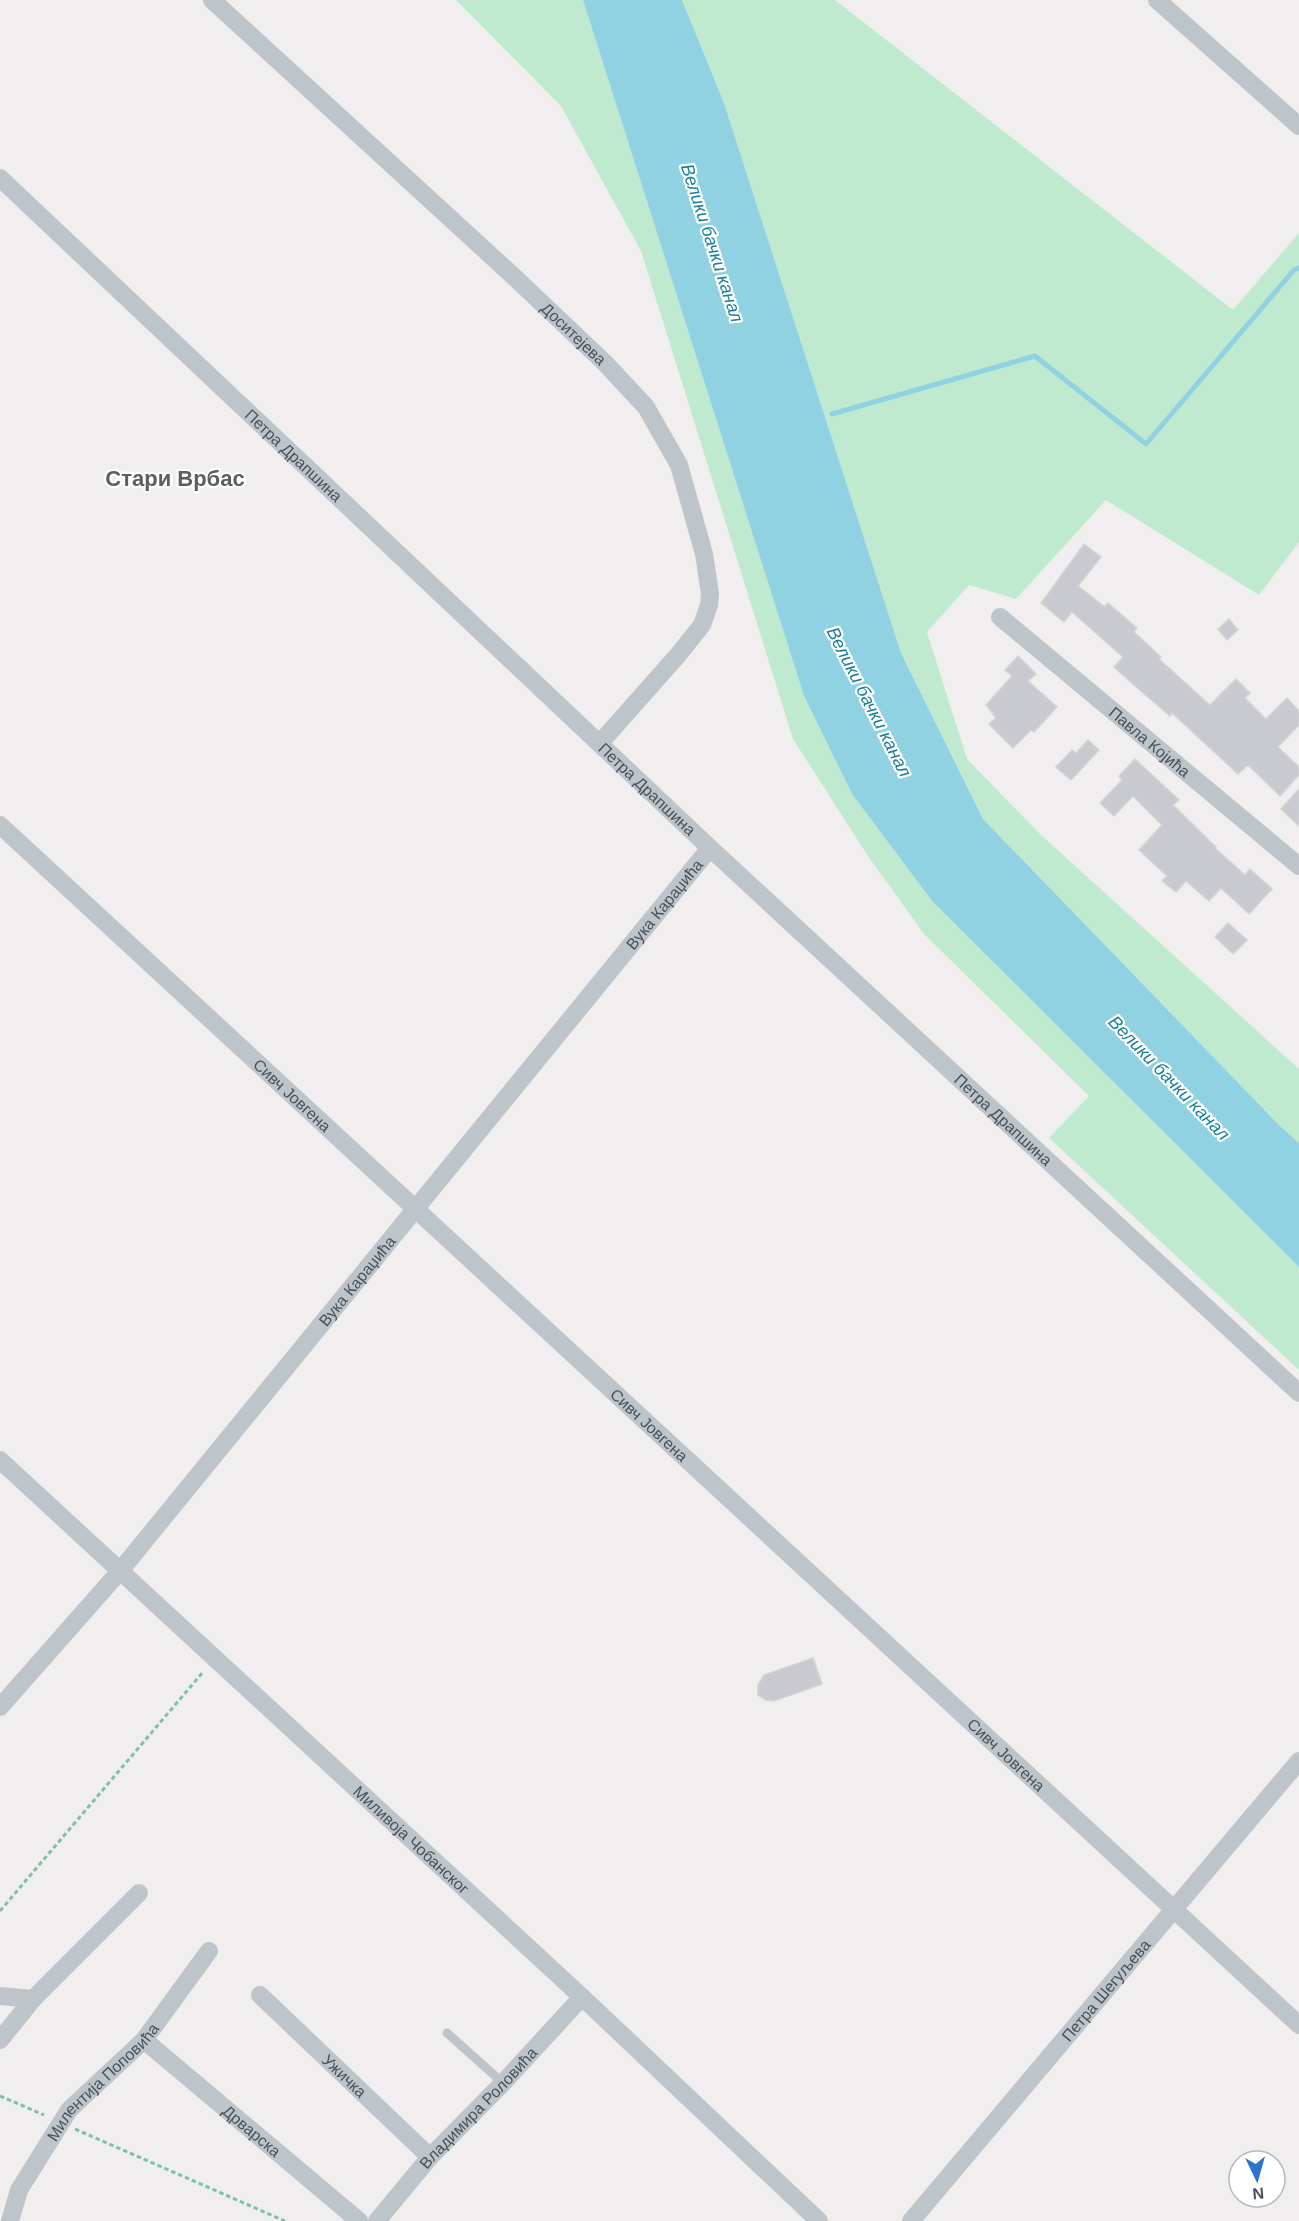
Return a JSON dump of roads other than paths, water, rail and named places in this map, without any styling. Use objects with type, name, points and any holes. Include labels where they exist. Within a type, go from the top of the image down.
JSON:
[{"type":"street","name":"Доситејева","points":[[212,0],[605,363],[645,407],[674,454],[704,554],[710,594],[709,605],[702,625],[600,743]]},
{"type":"street","points":[[1157,0],[1299,126]]},
{"type":"street","name":"Петра Драпшина","points":[[0,178],[710,848],[1299,1393]]},
{"type":"street","name":"Павла Којића","points":[[1000,617],[1299,866]]},
{"type":"street","name":"Сивч Јовгена","points":[[0,825],[1299,2025]]},
{"type":"street","name":"Вука Караџића","points":[[0,1707],[120,1571],[710,848]]},
{"type":"street","name":"Миливоја Чобанског","points":[[0,1460],[582,1997],[819,2221]]},
{"type":"street","name":"Петра Шегуљева","points":[[911,2221],[1299,1761]]},
{"type":"street","points":[[0,2040],[33,2000],[139,1893]]},
{"type":"street","name":"Милентија Поповића","points":[[10,2221],[19,2190],[69,2110],[144,2040],[209,1951]]},
{"type":"street","name":"Ужичка","points":[[260,1995],[430,2157]]},
{"type":"street","points":[[0,1996],[33,2000]]},
{"type":"street","name":"Владимира Роловића","points":[[377,2221],[430,2157],[503,2083],[582,1997]]},
{"type":"street","name":"Дрварска","points":[[144,2040],[359,2221]]},
{"type":"lane","points":[[447,2033],[503,2083]]},
{"type":"water","name":"Велики бачки канал","points":[[583,0],[682,0],[724,103],[901,653],[983,819],[1299,1143],[1299,1267],[932,901],[852,794],[804,696]]},
{"type":"waterway","points":[[832,414],[1035,356],[1146,444],[1294,270],[1299,268]]},
{"type":"district","name":"Стари Врбас","points":[[175,478]]}]
